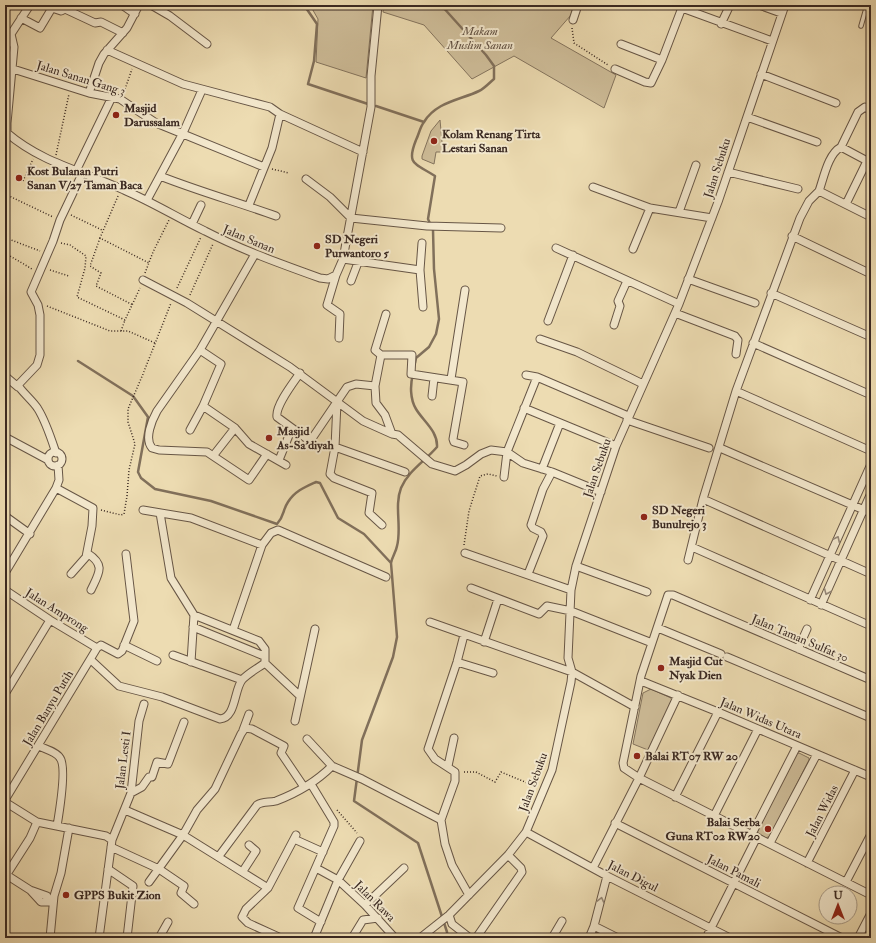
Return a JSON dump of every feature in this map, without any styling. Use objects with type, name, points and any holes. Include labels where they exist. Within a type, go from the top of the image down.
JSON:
[{"type":"street","points":[[8,33],[30,5]]},
{"type":"street","points":[[122,5],[135,14]]},
{"type":"street","points":[[89,93],[95,72],[107,50],[123,33],[139,5]]},
{"type":"street","points":[[151,5],[170,16],[207,44]]},
{"type":"street","points":[[340,338],[340,314],[328,306],[326,302],[342,259],[371,107],[371,76],[378,5]]},
{"type":"street","points":[[573,20],[578,5]]},
{"type":"street","points":[[722,24],[730,5]]},
{"type":"street","points":[[759,5],[781,13]]},
{"type":"street","name":"Jalan Sebuku","points":[[420,938],[447,916],[508,855],[526,832],[545,790],[562,726],[572,672],[568,658],[571,590],[576,566],[616,446],[627,418],[679,304],[712,218],[784,5]]},
{"type":"street","points":[[615,69],[645,82],[651,83],[662,60],[683,7],[722,24],[772,41]]},
{"type":"street","points":[[21,18],[40,28],[52,8],[62,11],[65,9],[95,23],[101,22],[123,33]]},
{"type":"street","name":"Jalan Sanan","points":[[8,33],[14,47],[6,134],[36,154],[147,200],[204,231],[255,254],[320,278],[328,279],[336,275]]},
{"type":"street","points":[[621,44],[662,60]]},
{"type":"street","points":[[107,50],[135,62],[151,71],[202,90],[270,107],[280,114],[363,152]]},
{"type":"street","name":"Jalan Sanan Gang 3","points":[[13,69],[89,93],[120,99],[156,123],[183,133],[233,156],[264,167]]},
{"type":"street","points":[[761,74],[836,103]]},
{"type":"street","points":[[147,200],[183,133],[202,90]]},
{"type":"street","points":[[18,387],[37,365],[40,355],[40,315],[31,294],[34,282],[41,270],[79,173],[112,97]]},
{"type":"street","points":[[688,560],[704,499],[736,391],[792,236],[809,201],[819,191],[829,163],[836,149],[841,147],[858,112],[865,108],[871,110]]},
{"type":"street","points":[[249,205],[272,148],[280,114]]},
{"type":"street","points":[[747,117],[816,142]]},
{"type":"street","points":[[841,147],[869,162],[846,204]]},
{"type":"street","points":[[680,212],[696,165]]},
{"type":"street","points":[[728,172],[798,189]]},
{"type":"street","points":[[160,176],[201,192],[249,205],[276,216]]},
{"type":"street","points":[[306,179],[330,197],[351,218],[427,226],[470,225],[501,228]]},
{"type":"street","points":[[593,187],[650,208],[712,218]]},
{"type":"street","points":[[819,191],[871,217]]},
{"type":"street","points":[[192,224],[201,205]]},
{"type":"street","points":[[633,249],[650,208]]},
{"type":"street","points":[[792,236],[871,274]]},
{"type":"street","points":[[422,243],[420,270],[423,307]]},
{"type":"street","points":[[556,248],[679,304]]},
{"type":"street","points":[[255,254],[200,350],[157,411],[152,420],[149,441],[152,448],[159,450],[203,450],[249,480],[267,454]]},
{"type":"street","points":[[548,322],[573,255]]},
{"type":"street","points":[[342,259],[359,260],[420,270]]},
{"type":"street","points":[[351,281],[359,260]]},
{"type":"street","points":[[688,279],[755,303]]},
{"type":"street","points":[[143,280],[187,303],[300,373],[363,421],[392,434],[398,435],[414,447],[420,456],[432,464],[455,471],[486,451],[507,452],[523,463],[552,472],[601,492]]},
{"type":"street","points":[[614,325],[620,306],[618,301],[627,281]]},
{"type":"street","points":[[451,379],[465,290]]},
{"type":"street","points":[[771,293],[871,337]]},
{"type":"street","points":[[675,313],[735,336],[738,340],[736,354]]},
{"type":"street","points":[[386,314],[375,350],[381,355],[412,355],[411,374],[451,379],[462,381],[464,383],[453,439],[454,442],[464,445]]},
{"type":"street","points":[[540,338],[577,352],[643,384]]},
{"type":"street","points":[[753,343],[871,395]]},
{"type":"street","points":[[190,430],[203,406],[221,364],[200,350]]},
{"type":"street","points":[[381,355],[375,386],[376,403],[384,415],[392,434]]},
{"type":"street","points":[[300,373],[282,400],[276,413],[277,417],[304,437],[310,438],[347,387],[356,384],[375,386]]},
{"type":"street","points":[[526,375],[537,377],[627,418],[709,448]]},
{"type":"street","points":[[5,376],[28,395],[47,428],[56,453],[61,458],[58,465],[59,480],[56,488],[30,534],[5,573]]},
{"type":"street","points":[[504,477],[507,452],[537,377]]},
{"type":"street","points":[[432,396],[434,378]]},
{"type":"street","points":[[736,391],[871,451]]},
{"type":"street","points":[[337,402],[335,447],[330,474],[334,478],[372,493],[369,514],[382,525]]},
{"type":"street","points":[[203,406],[235,428],[249,444],[286,465]]},
{"type":"street","points":[[524,408],[616,446]]},
{"type":"street","points":[[542,469],[560,423]]},
{"type":"street","points":[[213,456],[235,428]]},
{"type":"street","points":[[279,460],[292,428]]},
{"type":"street","points":[[5,437],[48,460],[52,465],[58,465]]},
{"type":"street","points":[[335,447],[405,472]]},
{"type":"street","points":[[720,448],[871,513]]},
{"type":"street","points":[[48,460],[50,455],[56,453]]},
{"type":"street","points":[[810,600],[871,464]]},
{"type":"street","points":[[528,574],[543,536],[541,532],[533,528],[531,525],[543,489],[552,472]]},
{"type":"street","points":[[56,488],[93,508],[87,553],[85,558],[71,574]]},
{"type":"street","points":[[822,605],[871,493]]},
{"type":"street","points":[[704,499],[871,574]]},
{"type":"street","points":[[143,510],[191,518],[262,545]]},
{"type":"street","points":[[160,513],[171,578],[194,616],[191,662]]},
{"type":"street","points":[[5,516],[30,534]]},
{"type":"street","points":[[233,630],[262,545],[271,533],[278,530],[386,577]]},
{"type":"street","points":[[692,547],[871,626]]},
{"type":"street","points":[[87,553],[96,559],[100,566],[100,573],[91,590]]},
{"type":"street","points":[[465,553],[571,590]]},
{"type":"street","points":[[126,554],[134,621],[124,645],[156,661]]},
{"type":"street","points":[[576,566],[647,592]]},
{"type":"street","points":[[471,588],[498,600],[539,614],[547,606],[571,611],[652,643]]},
{"type":"street","name":"Jalan Amprong","points":[[5,590],[50,620],[97,648],[101,645],[119,654],[124,645]]},
{"type":"street","name":"Jalan Taman Sulfat 30","points":[[658,628],[667,597],[671,595],[871,680]]},
{"type":"street","points":[[484,642],[498,600]]},
{"type":"street","points":[[91,660],[119,686],[162,697],[220,719],[226,717],[231,711],[242,680],[265,660],[265,649],[263,644],[233,630],[194,616]]},
{"type":"street","points":[[5,694],[50,620]]},
{"type":"street","points":[[430,622],[572,672],[635,708]]},
{"type":"street","points":[[193,627],[265,660],[300,696]]},
{"type":"street","points":[[871,718],[658,628],[641,681],[623,763],[624,768],[639,778],[770,843],[871,896]]},
{"type":"street","points":[[295,721],[315,629]]},
{"type":"street","points":[[798,649],[807,629]]},
{"type":"street","points":[[464,635],[457,662],[428,749],[435,759],[448,766],[455,772],[455,781],[441,820],[445,844],[452,865],[469,895]]},
{"type":"street","name":"Jalan Banyu Putih","points":[[5,801],[97,648]]},
{"type":"street","points":[[173,655],[242,680]]},
{"type":"street","points":[[457,662],[493,673]]},
{"type":"street","name":"Jalan Widas Utara","points":[[641,681],[678,695],[871,777]]},
{"type":"street","points":[[593,868],[639,778],[678,695]]},
{"type":"street","name":"Jalan Lesti I","points":[[99,938],[111,844],[131,793],[139,721],[144,704]]},
{"type":"street","points":[[675,797],[718,712]]},
{"type":"street","points":[[149,882],[183,835],[197,810],[215,789],[249,714]]},
{"type":"street","points":[[131,793],[142,788],[149,777],[152,777],[157,762],[168,764],[184,722]]},
{"type":"street","points":[[243,730],[252,729],[284,746],[281,753],[308,785],[334,822],[323,852],[298,908],[321,922]]},
{"type":"street","points":[[714,816],[758,729]]},
{"type":"street","points":[[448,766],[454,738]]},
{"type":"street","points":[[307,739],[332,766],[362,779],[441,820]]},
{"type":"street","points":[[38,746],[57,755],[62,762],[62,802],[57,826]]},
{"type":"street","points":[[706,938],[735,883],[754,836],[797,746]]},
{"type":"street","points":[[770,843],[817,754]]},
{"type":"street","points":[[219,856],[254,808],[262,803],[274,802],[308,785],[317,780],[332,766]]},
{"type":"street","name":"Jalan Widas","points":[[807,863],[855,770]]},
{"type":"street","points":[[5,801],[37,822],[106,836],[111,844],[159,868],[184,886],[181,893],[194,904]]},
{"type":"street","points":[[125,810],[183,835],[219,856],[268,888]]},
{"type":"street","points":[[37,822],[30,838],[6,875],[30,890],[41,902],[51,903]]},
{"type":"street","name":"Jalan Pamali","points":[[615,823],[842,938]]},
{"type":"street","points":[[50,938],[51,903],[61,874],[69,828]]},
{"type":"street","name":"Jalan Digul","points":[[526,832],[607,876],[730,938]]},
{"type":"street","points":[[846,882],[871,834]]},
{"type":"street","points":[[281,938],[242,918],[242,914],[268,888],[295,837],[323,852]]},
{"type":"street","points":[[314,938],[338,880],[360,841]]},
{"type":"street","points":[[243,872],[256,851],[249,845]]},
{"type":"street","points":[[447,916],[452,924],[476,937],[522,872],[521,868],[508,855]]},
{"type":"street","name":"Jalan Rawa","points":[[316,868],[338,880],[365,905],[396,938]]},
{"type":"street","points":[[365,905],[404,868]]},
{"type":"street","points":[[108,869],[133,886],[127,938]]},
{"type":"street","points":[[589,938],[594,926],[607,876]]},
{"type":"street","points":[[858,938],[871,913]]},
{"type":"street","points":[[352,938],[362,922],[378,918]]},
{"type":"street","points":[[552,938],[562,921]]},
{"type":"street","points":[[159,938],[168,922]]},
{"type":"street","points":[[594,926],[618,938]]},
{"type":"lane","points":[[861,26],[867,5]]},
{"type":"path","points":[[573,20],[572,37],[574,43],[615,69]]},
{"type":"path","points":[[120,99],[135,62]]},
{"type":"path","points":[[55,163],[71,87]]},
{"type":"path","points":[[23,181],[36,154]]},
{"type":"path","points":[[264,167],[289,173]]},
{"type":"path","points":[[122,189],[103,230],[90,266],[101,273],[96,286],[132,305]]},
{"type":"path","points":[[5,194],[60,220]]},
{"type":"path","points":[[64,212],[103,230]]},
{"type":"path","points":[[121,331],[149,263],[172,214]]},
{"type":"path","points":[[93,508],[121,516],[124,514],[129,470],[135,444],[128,422],[128,409],[173,296],[204,231]]},
{"type":"path","points":[[187,303],[216,236]]},
{"type":"path","points":[[6,238],[47,254]]},
{"type":"path","points":[[100,238],[149,263]]},
{"type":"path","points":[[53,241],[70,245],[86,256],[85,268],[77,297],[125,320]]},
{"type":"path","points":[[5,253],[41,270],[69,276]]},
{"type":"path","points":[[35,301],[93,326],[110,331],[132,332],[155,343]]},
{"type":"path","points":[[465,553],[469,511],[480,476],[488,474],[504,477]]},
{"type":"path","points":[[455,772],[476,772],[495,782],[501,772],[545,790]]},
{"type":"path","points":[[333,806],[358,834],[360,841]]},
{"type":"green space","points":[[310,5],[373,5],[366,78],[316,62],[318,19]]},
{"type":"green space","name":"Makam Muslim Sanan","points":[[384,5],[574,5],[571,15],[551,38],[616,75],[604,108],[514,56],[472,79],[424,25],[383,12]]},
{"type":"green space","name":"Kolam Renang Tirta Lestari Sanan","points":[[440,120],[443,152],[436,152],[434,164],[422,159],[422,156],[431,131]]},
{"type":"green space","points":[[651,689],[671,698],[672,700],[648,750],[633,744],[643,693]]},
{"type":"green space","points":[[799,753],[809,758],[809,760],[770,836],[766,838],[757,832],[796,754]]},
{"type":"waterway","points":[[304,5],[317,24],[314,61],[308,84],[368,104]]},
{"type":"waterway","points":[[415,363],[416,358],[429,347],[436,334],[439,319],[434,269],[433,230],[428,219],[435,176],[414,162],[412,159],[413,148],[421,128],[429,115],[449,102],[479,91],[494,79],[494,66],[441,5]]},
{"type":"waterway","points":[[376,106],[424,122]]},
{"type":"waterway","points":[[78,361],[133,396],[148,417],[138,472],[141,478],[155,489],[211,501],[277,524],[286,505],[294,495],[300,490],[316,482],[320,483],[338,518],[364,534],[391,563]]},
{"type":"waterway","points":[[413,374],[411,383],[413,401],[416,409],[433,431],[437,441],[437,447],[408,476],[399,495],[399,532],[391,563],[397,637],[393,657],[362,740],[354,801],[418,843],[447,932],[447,938]]},
{"type":"place","name":"Masjid Darussalam","points":[[116,115]]},
{"type":"place","name":"Kolam Renang Tirta Lestari Sanan","points":[[434,141]]},
{"type":"place","name":"Kost Bulanan Putri Sanan V/27 Taman Baca","points":[[19,178]]},
{"type":"place","name":"SD Negeri Purwantoro 5","points":[[317,246]]},
{"type":"place","name":"Masjid As-Sa'diyah","points":[[269,438]]},
{"type":"place","name":"SD Negeri Bunulrejo 3","points":[[644,517]]},
{"type":"place","name":"Masjid Cut Nyak Dien","points":[[661,668]]},
{"type":"place","name":"Balai RT07 RW 20","points":[[637,756]]},
{"type":"place","name":"Balai Serba Guna RT02 RW20","points":[[768,829]]},
{"type":"place","name":"GPPS Bukit Zion","points":[[66,895]]}]
